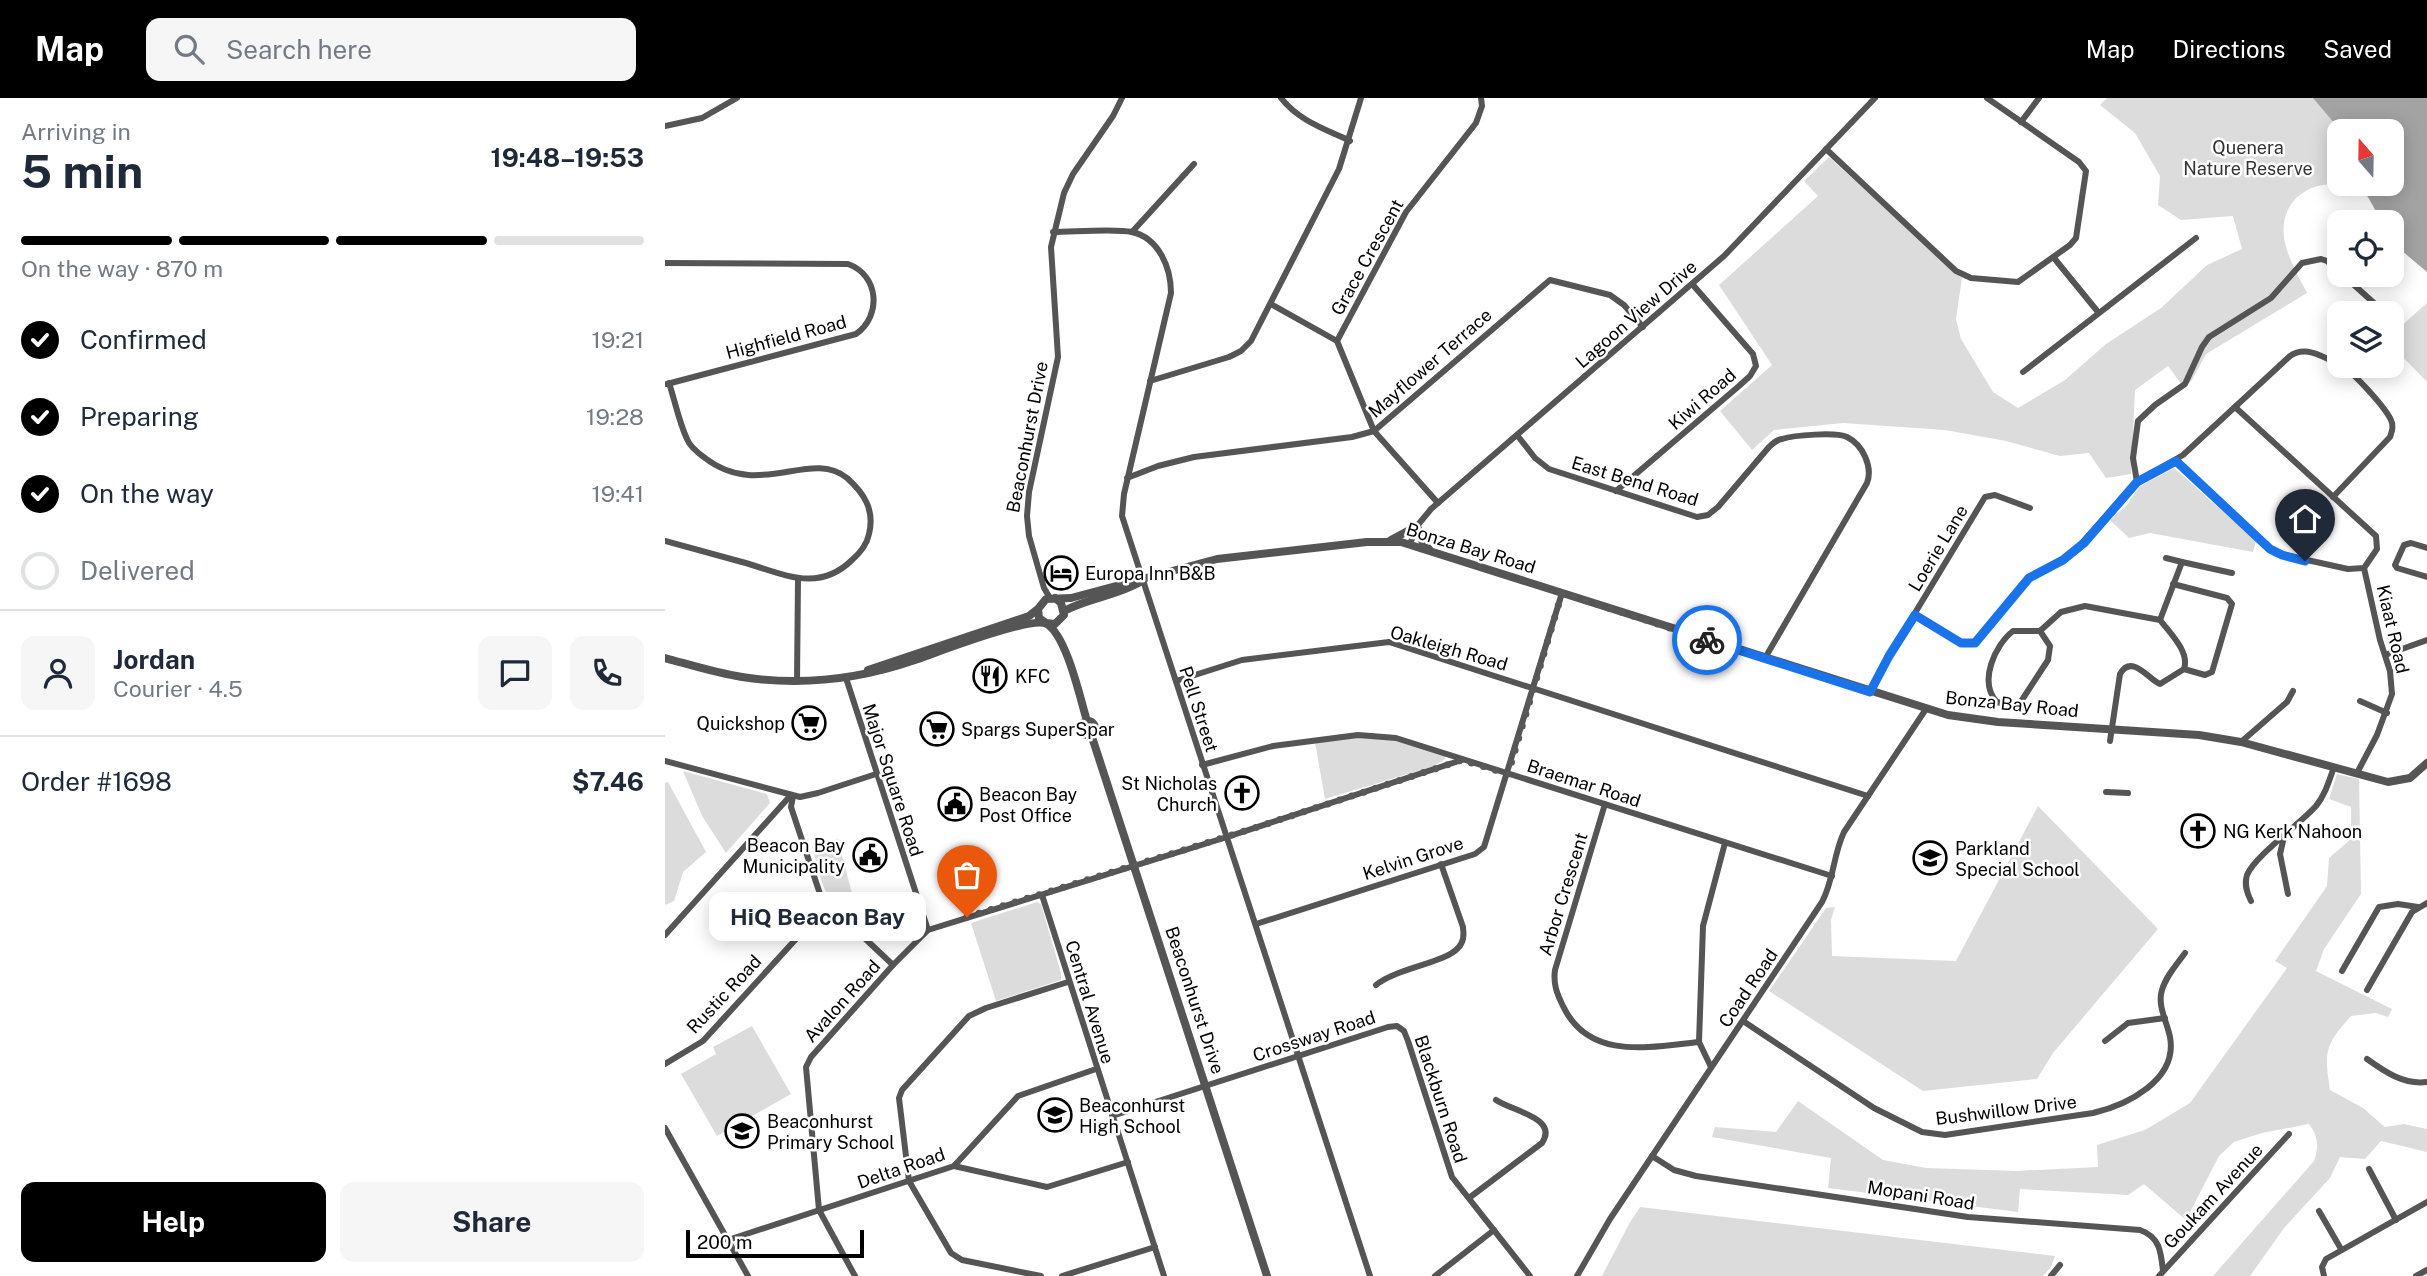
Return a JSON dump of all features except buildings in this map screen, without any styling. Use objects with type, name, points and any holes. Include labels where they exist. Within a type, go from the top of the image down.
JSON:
[{"type":"street","points":[[665,126],[702,118],[737,98]]},
{"type":"street","name":"Beaconhurst Drive","points":[[1052,598],[1044,588],[1029,536],[1027,516],[1029,492],[1058,358],[1051,265],[1053,232],[1060,203],[1069,182],[1110,122],[1122,98]]},
{"type":"street","points":[[1281,98],[1291,111],[1301,118],[1350,141]]},
{"type":"street","points":[[1150,381],[1211,363],[1241,351],[1251,341],[1335,178],[1350,141],[1361,98]]},
{"type":"street","name":"Grace Crescent","points":[[1438,503],[1374,431],[1337,341],[1406,212],[1476,123],[1482,106],[1481,98]]},
{"type":"street","name":"Lagoon View Drive","points":[[1410,544],[1417,526],[1438,503],[1693,285],[1736,245],[1875,98]]},
{"type":"street","points":[[1826,149],[1963,275],[1984,280],[2018,282],[2070,246],[2076,238],[2086,171],[2079,162],[1987,98]]},
{"type":"street","points":[[2021,122],[2039,98]]},
{"type":"street","points":[[1053,232],[1132,232],[1194,164]]},
{"type":"street","name":"Pell Street","points":[[1132,232],[1145,238],[1159,250],[1167,267],[1171,293],[1127,478],[1122,516],[1370,1276]]},
{"type":"street","points":[[2022,372],[2196,238]]},
{"type":"street","points":[[2054,258],[2098,312]]},
{"type":"street","points":[[2137,482],[2133,458],[2138,421],[2185,384],[2209,337],[2270,298],[2302,263],[2321,259],[2327,263]]},
{"type":"street","name":"Highfield Road","points":[[665,263],[848,264],[865,275],[874,299],[872,315],[865,327],[856,334],[667,384]]},
{"type":"street","name":"Mayflower Terrace","points":[[1127,478],[1158,466],[1194,457],[1352,437],[1374,431],[1550,279],[1610,295],[1624,305],[1643,327]]},
{"type":"street","name":"Kiwi Road","points":[[1616,491],[1739,386],[1754,370],[1756,362],[1753,354],[1693,285]]},
{"type":"street","points":[[2356,287],[2372,301]]},
{"type":"street","points":[[1271,304],[1337,341]]},
{"type":"street","points":[[1915,615],[1961,643],[1975,643],[2029,578],[2063,560],[2084,543],[2137,482],[2176,461],[2296,352],[2308,351],[2327,359]]},
{"type":"street","points":[[2333,497],[2390,437],[2393,430],[2388,416],[2356,378]]},
{"type":"street","points":[[665,541],[798,579],[821,578],[846,566],[863,548],[869,537],[871,519],[865,498],[844,476],[824,467],[750,477],[717,467],[687,440],[667,384]]},
{"type":"street","points":[[2176,461],[2276,553],[2348,569],[2364,568],[2377,549],[2376,536],[2235,407]]},
{"type":"street","name":"East Bend Road","points":[[1517,435],[1543,466],[1689,515],[1703,516],[1718,507],[1777,440],[1832,435],[1845,436],[1853,441],[1869,466],[1867,483],[1765,658]]},
{"type":"street","name":"Loerie Lane","points":[[1870,692],[1985,497],[1995,495],[2030,508]]},
{"type":"street","points":[[1388,541],[1417,526],[1423,543],[1430,550]]},
{"type":"street","name":"Bonza Bay Road","points":[[1052,598],[1071,598],[1124,583],[1143,581],[1217,559],[1388,541],[1430,550],[1870,692],[1973,720],[2199,735],[2241,742],[2379,781],[2395,782],[2410,778],[2427,763]]},
{"type":"street","points":[[2427,548],[2411,543],[2404,545],[2395,565],[2397,568],[2427,577]]},
{"type":"street","points":[[2166,558],[2232,573]]},
{"type":"street","points":[[2161,620],[2182,562]]},
{"type":"street","name":"Kiaat Road","points":[[2357,773],[2387,713],[2392,685],[2364,568]]},
{"type":"street","points":[[797,681],[798,579]]},
{"type":"street","name":"Bonza Bay Road","points":[[1063,615],[1076,605],[1126,590],[1143,581]]},
{"type":"street","points":[[2173,584],[2224,597],[2232,604],[2212,672],[2205,675],[2184,669]]},
{"type":"street","points":[[1044,588],[1039,618],[1055,632],[1062,645]]},
{"type":"street","name":"Kelvin Grove","points":[[1256,924],[1475,854],[1484,847],[1562,593]]},
{"type":"street","points":[[846,678],[1029,616],[1052,598],[1061,603],[1062,645]]},
{"type":"street","points":[[1997,702],[1991,693],[1992,660],[2013,631],[2040,631],[2061,612],[2085,606],[2161,620],[2187,662],[2184,669],[2160,684],[2143,670],[2123,668],[2110,741]]},
{"type":"street","points":[[665,658],[743,677],[797,681],[846,678],[881,671],[1032,622],[1055,624],[1063,615]]},
{"type":"street","points":[[1965,703],[1997,702],[2013,706],[2020,703],[2048,660],[2050,649],[2040,631]]},
{"type":"street","points":[[2385,655],[2427,640]]},
{"type":"street","name":"Oakleigh Road","points":[[1176,681],[1242,660],[1382,642],[1403,646],[1868,796]]},
{"type":"street","name":"Beaconhurst Drive","points":[[1062,645],[1087,721],[1092,722],[1095,727],[1091,734],[1267,1276]]},
{"type":"street","name":"Major Square Road","points":[[846,678],[928,930]]},
{"type":"street","points":[[2241,742],[2287,702],[2293,691]]},
{"type":"street","points":[[2360,701],[2387,713]]},
{"type":"street","name":"Coad Road","points":[[1577,1276],[1609,1219],[1822,902],[1832,876],[1840,841],[1926,709]]},
{"type":"street","name":"Braemar Road","points":[[1202,765],[1263,747],[1367,735],[1396,738],[1832,876]]},
{"type":"street","name":"Avalon Road","points":[[855,1276],[819,1210],[806,1065],[893,965],[928,930],[1462,760]]},
{"type":"street","points":[[665,761],[803,797],[877,774]]},
{"type":"street","points":[[2251,901],[2246,891],[2248,874],[2284,835],[2317,805],[2334,767]]},
{"type":"street","points":[[2106,792],[2128,793]]},
{"type":"street","points":[[792,795],[791,807],[821,897],[893,965]]},
{"type":"street","points":[[665,935],[792,795]]},
{"type":"street","name":"Arbor Crescent","points":[[1605,804],[1555,970],[1555,987],[1574,1024],[1592,1039],[1636,1048],[1699,1042]]},
{"type":"street","points":[[2284,835],[2280,854],[2288,894]]},
{"type":"street","points":[[1711,1067],[1699,1042],[1705,916],[1725,843]]},
{"type":"street","points":[[1376,985],[1389,975],[1453,953],[1463,941],[1463,927],[1441,864]]},
{"type":"street","name":"Central Avenue","points":[[1042,895],[1164,1276]]},
{"type":"street","points":[[2367,990],[2406,922],[2418,908],[2427,903]]},
{"type":"street","points":[[2342,971],[2379,907],[2399,904],[2418,908]]},
{"type":"street","name":"Rustic Road","points":[[665,1065],[710,1034],[827,905]]},
{"type":"street","name":"Bushwillow Drive","points":[[1743,1021],[1874,1108],[1922,1132],[1945,1135],[2093,1113],[2127,1103],[2149,1086],[2166,1065],[2171,1049],[2160,1002],[2162,990],[2185,953]]},
{"type":"street","points":[[1041,1276],[954,1256],[942,1241],[909,1181],[899,1098],[902,1090],[969,1016],[1068,982]]},
{"type":"street","points":[[2105,1041],[2128,1023],[2165,1018]]},
{"type":"street","name":"Crossway Road","points":[[1112,1116],[1388,1027],[1397,1026],[1404,1031]]},
{"type":"street","name":"Blackburn Road","points":[[1404,1031],[1449,1170],[1529,1276]]},
{"type":"street","points":[[2367,1059],[2397,1077],[2426,1083]]},
{"type":"street","name":"Delta Road","points":[[728,1240],[954,1166],[1018,1096],[1096,1069]]},
{"type":"street","points":[[1469,1198],[1546,1138],[1547,1128],[1542,1122],[1496,1100]]},
{"type":"street","points":[[665,1128],[748,1276]]},
{"type":"street","name":"Goukam Avenue","points":[[2161,1273],[2289,1135]]},
{"type":"street","name":"Mopani Road","points":[[1652,1156],[1674,1170],[1696,1176],[1968,1217],[2140,1230],[2154,1237],[2161,1251],[2176,1257]]},
{"type":"street","points":[[954,1166],[1047,1187],[1128,1162]]},
{"type":"street","points":[[2369,1169],[2396,1220]]},
{"type":"street","points":[[2324,1276],[2323,1263],[2341,1249],[2427,1202]]},
{"type":"street","points":[[2319,1211],[2341,1249]]},
{"type":"street","points":[[1435,1276],[1494,1230]]},
{"type":"street","points":[[1062,1276],[1155,1247]]},
{"type":"street","points":[[2161,1251],[2161,1273]]},
{"type":"street","points":[[2051,1276],[2060,1265]]},
{"type":"street","points":[[2416,1276],[2427,1270]]},
{"type":"green space","name":"Quenera Nature Reserve","points":[[2107,98],[2427,98],[2427,272],[2404,252],[2404,210],[2376,210],[2366,196],[2405,196],[2405,119],[2327,119],[2327,185],[2297,197],[2284,222],[2284,238],[2290,260],[2307,293],[2206,354],[2192,380],[2184,388],[2168,366],[2135,390],[2131,474],[2106,478],[2089,453],[2060,456],[2006,441],[1945,430],[1843,423],[1774,430],[1752,450],[1720,411],[1772,365],[1719,285],[1818,196],[1804,181],[1829,157],[1962,278],[1956,319],[1961,339],[1993,392],[2018,408],[2065,380],[2106,344],[2161,308],[2207,265],[2242,249],[2233,216],[2181,220],[2158,205],[2160,176],[2135,133],[2100,105]]},
{"type":"green space","points":[[2427,303],[2427,382],[2404,358],[2404,323]]},
{"type":"green space","points":[[2174,468],[2256,541],[2253,552],[2150,533],[2129,538],[2110,520],[2127,505],[2139,487]]},
{"type":"green space","points":[[1363,736],[1385,737],[1445,756],[1445,759],[1434,766],[1325,799],[1315,742]]},
{"type":"green space","points":[[683,771],[767,794],[770,803],[726,853],[702,816]]},
{"type":"green space","points":[[2337,774],[2359,779],[2361,894],[2324,949],[2316,971],[2392,1009],[2388,1017],[2376,1013],[2351,1016],[2336,1034],[2327,1057],[2330,1090],[2363,1108],[2385,1127],[2404,1124],[2427,1129],[2427,1152],[2381,1141],[2365,1159],[2340,1157],[2330,1178],[2284,1228],[2250,1276],[2213,1276],[2314,1161],[2317,1142],[2309,1124],[2262,1133],[2234,1142],[2219,1156],[2186,1220],[2144,1184],[2128,1195],[2020,1189],[2018,1212],[1828,1188],[1831,1158],[1712,1137],[1715,1127],[1776,1132],[1798,1101],[1883,1160],[1926,1168],[2016,1171],[2098,1167],[2097,1145],[2145,1130],[2190,1103],[2287,968],[2275,961],[2327,886],[2329,858],[2351,839],[2351,807],[2329,799]]},
{"type":"green space","points":[[668,782],[706,852],[683,872],[674,901],[665,905],[665,783]]},
{"type":"green space","points":[[2038,806],[2158,929],[2053,1053],[2037,1079],[1923,1091],[1769,991],[1826,908],[1835,907],[1831,920],[1832,956],[1956,961]]},
{"type":"green space","points":[[838,839],[851,890],[865,922],[855,926],[825,890],[812,846]]},
{"type":"green space","points":[[1037,902],[1041,904],[1061,980],[996,1001],[971,923]]},
{"type":"green space","points":[[752,1026],[791,1094],[717,1136],[681,1074],[716,1054],[713,1047]]},
{"type":"green space","points":[[1640,1207],[2055,1256],[2051,1267],[2043,1276],[1602,1276]]},
{"type":"shaded area","points":[[2313,98],[2427,98],[2427,272],[2404,252],[2404,210],[2375,210],[2368,196],[2405,196],[2405,119],[2331,119]]},
{"type":"way so far","points":[[967,917],[1462,760],[1508,774],[1562,593],[1707,640]]},
{"type":"place","name":"Europa Inn B&B","points":[[1061,573]]},
{"type":"place","name":"KFC","points":[[990,676]]},
{"type":"place","name":"Quickshop","points":[[809,723]]},
{"type":"place","name":"Spargs SuperSpar","points":[[937,729]]},
{"type":"place","name":"St Nicholas Church","points":[[1242,793]]},
{"type":"place","name":"Beacon Bay Post Office","points":[[955,804]]},
{"type":"place","name":"NG Kerk Nahoon","points":[[2198,831]]},
{"type":"place","name":"Beacon Bay Municipality","points":[[870,855]]},
{"type":"place","name":"Parkland Special School","points":[[1930,858]]},
{"type":"place","name":"HiQ Beacon Bay","points":[[967,917]]},
{"type":"place","name":"Beaconhurst High School","points":[[1055,1115]]},
{"type":"place","name":"Beaconhurst Primary School","points":[[742,1131]]},
{"type":"route","points":[[1707,640],[1870,692],[1915,615],[1961,643],[1975,643],[2029,578],[2063,560],[2084,543],[2137,482],[2176,461],[2270,549],[2305,561]]}]
